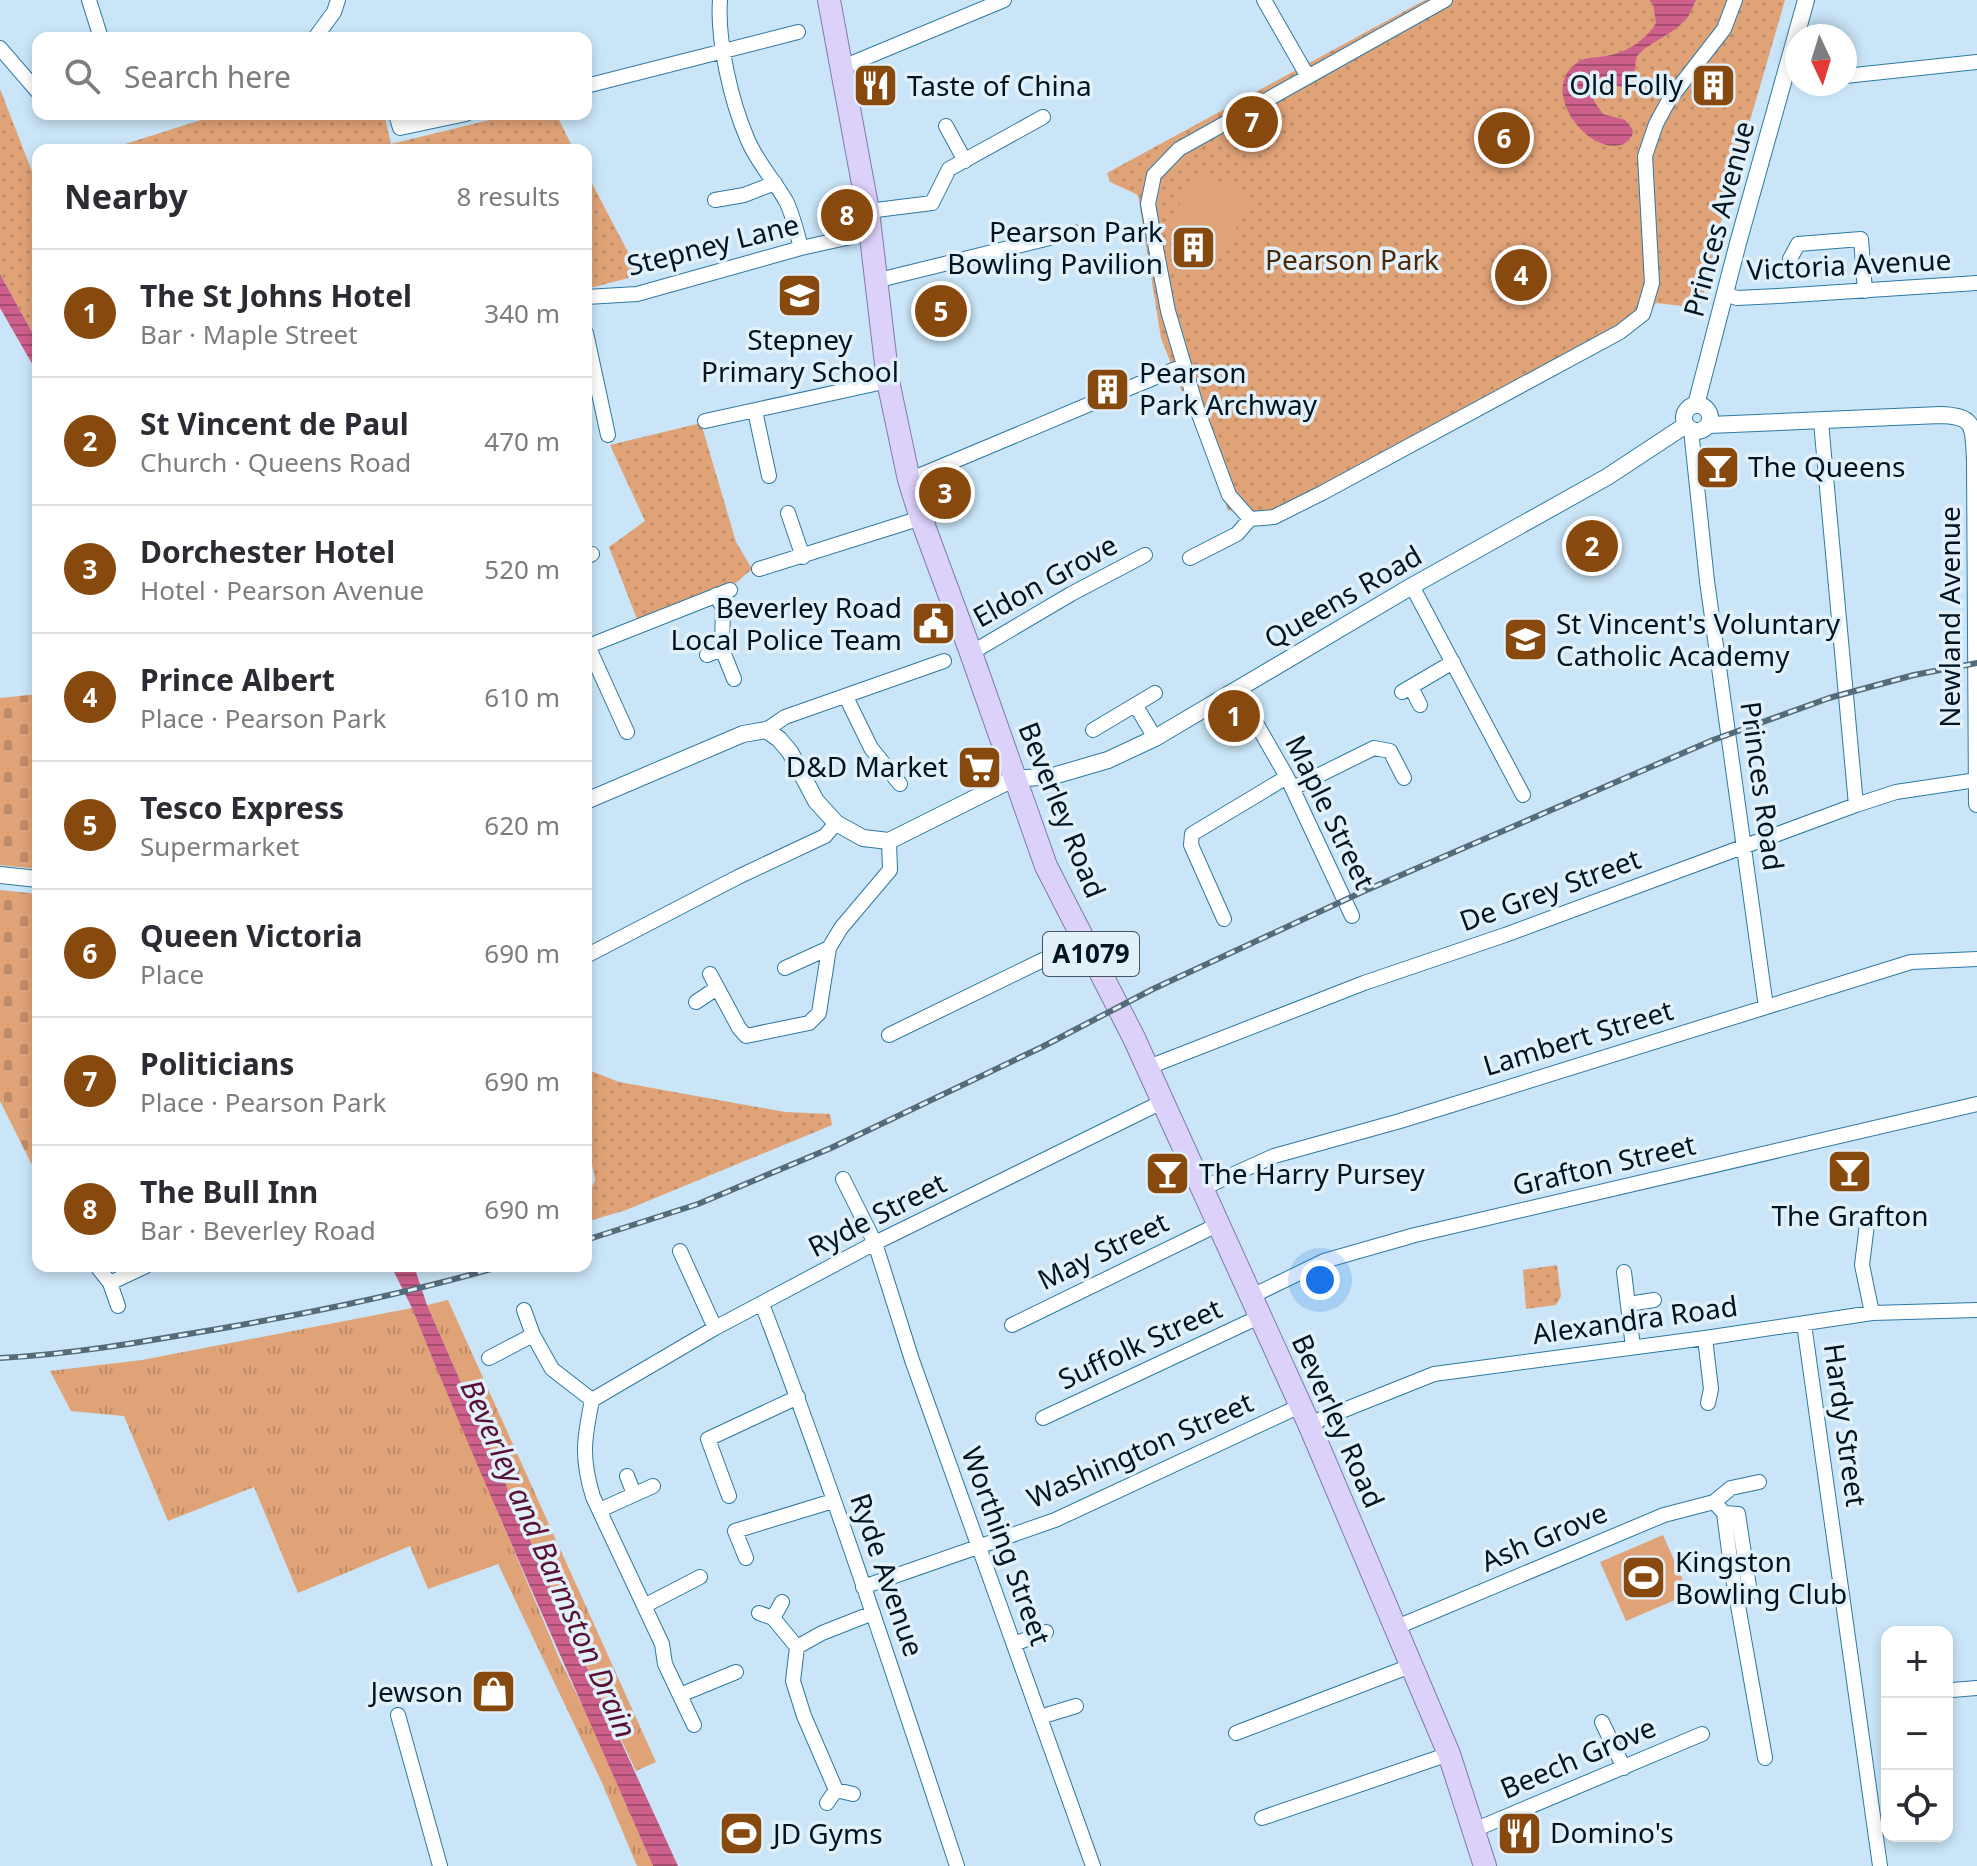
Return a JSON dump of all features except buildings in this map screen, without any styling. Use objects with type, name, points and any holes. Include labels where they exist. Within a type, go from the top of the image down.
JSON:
[{"type":"main road","name":"Beverley Road","points":[[829,0],[868,211],[888,381],[909,480],[921,518],[1046,866],[1146,1068],[1305,1415],[1449,1754],[1485,1866]]},
{"type":"street","points":[[89,0],[99,32]]},
{"type":"street","points":[[319,32],[334,12],[338,0]]},
{"type":"street","points":[[720,0],[719,18],[724,50],[747,140],[788,205],[801,248]]},
{"type":"street","points":[[843,67],[1004,0]]},
{"type":"street","points":[[1264,0],[1308,77]]},
{"type":"street","points":[[1250,519],[1229,495],[1183,366],[1168,311],[1148,204],[1154,175],[1179,149],[1445,0]]},
{"type":"street","points":[[1190,558],[1237,534],[1250,519],[1274,517],[1322,493],[1599,344],[1643,314],[1652,283],[1645,156],[1656,124],[1669,100],[1724,29],[1735,0]]},
{"type":"street","name":"Princes Avenue","points":[[1801,24],[1806,0]]},
{"type":"street","points":[[592,84],[798,32]]},
{"type":"street","points":[[0,48],[32,85]]},
{"type":"street","points":[[1857,75],[1977,62]]},
{"type":"street","name":"Princes Avenue","points":[[1696,405],[1725,294],[1785,96]]},
{"type":"street","points":[[868,211],[932,203],[942,189],[949,169],[1043,117]]},
{"type":"street","points":[[398,120],[400,128],[438,120]]},
{"type":"street","points":[[946,126],[965,161]]},
{"type":"street","points":[[715,200],[744,195],[775,183]]},
{"type":"street","points":[[875,281],[1074,232]]},
{"type":"street","name":"Stepney Lane","points":[[592,297],[637,294],[851,237]]},
{"type":"street","points":[[1790,259],[1798,244],[1861,239],[1865,291]]},
{"type":"street","name":"Victoria Avenue","points":[[1725,294],[1737,298],[1977,283]]},
{"type":"street","points":[[592,361],[608,435]]},
{"type":"street","points":[[909,480],[1183,366]]},
{"type":"street","points":[[705,421],[888,381]]},
{"type":"street","points":[[1709,425],[1711,418],[1707,409],[1696,405],[1685,414],[1688,427],[1700,431],[1709,425],[1821,422],[1856,805]]},
{"type":"street","points":[[755,411],[769,476]]},
{"type":"street","name":"Newland Avenue","points":[[1821,422],[1960,416],[1973,430],[1977,804]]},
{"type":"street","name":"Queens Road","points":[[1013,779],[1053,776],[1108,760],[1155,738],[1688,427]]},
{"type":"street","name":"Princes Road","points":[[1688,427],[1766,1007]]},
{"type":"street","points":[[788,513],[803,557]]},
{"type":"street","points":[[759,569],[921,518]]},
{"type":"street","name":"Eldon Grove","points":[[971,653],[1145,555]]},
{"type":"street","points":[[1412,586],[1523,795]]},
{"type":"street","points":[[592,644],[723,593],[722,649],[734,679]]},
{"type":"street","points":[[707,655],[722,649]]},
{"type":"street","points":[[592,657],[627,732]]},
{"type":"street","points":[[592,798],[743,734],[766,730],[785,717],[944,661]]},
{"type":"street","points":[[1420,705],[1407,689],[1453,662]]},
{"type":"street","name":"Maple Street","points":[[1237,690],[1290,782],[1352,916]]},
{"type":"street","points":[[1093,730],[1155,693]]},
{"type":"street","points":[[846,697],[871,748],[900,784]]},
{"type":"street","points":[[1136,706],[1155,738]]},
{"type":"street","points":[[766,730],[790,752],[816,801],[836,823],[863,838],[889,841],[1013,779]]},
{"type":"street","points":[[1224,919],[1191,845],[1192,834],[1290,782],[1374,748],[1390,751],[1404,778]]},
{"type":"street","name":"De Grey Street","points":[[1146,1068],[1364,983],[1505,935],[1856,805],[1896,792],[1977,780]]},
{"type":"street","points":[[592,953],[825,836],[836,823]]},
{"type":"street","points":[[696,1002],[713,981],[746,1036],[809,1023],[819,1013],[829,948],[841,928],[890,870],[889,841]]},
{"type":"street","points":[[0,875],[32,878]]},
{"type":"street","points":[[889,1035],[1084,940]]},
{"type":"street","points":[[785,968],[829,948]]},
{"type":"street","name":"Lambert Street","points":[[1201,1189],[1274,1156],[1400,1121],[1911,962],[1977,959]]},
{"type":"street","name":"Ryde Street","points":[[592,1400],[715,1328],[875,1243],[1162,1102]]},
{"type":"street","name":"Grafton Street","points":[[1255,1307],[1324,1261],[1415,1235],[1977,1104]]},
{"type":"street","name":"Worthing Street","points":[[843,1179],[875,1243],[916,1373],[1093,1866]]},
{"type":"street","points":[[1867,1224],[1862,1265],[1872,1313]]},
{"type":"street","name":"May Street","points":[[1012,1325],[1217,1225]]},
{"type":"street","points":[[680,1251],[715,1328]]},
{"type":"street","points":[[101,1272],[110,1283],[118,1306]]},
{"type":"street","points":[[110,1283],[133,1272]]},
{"type":"street","points":[[1624,1272],[1633,1347]]},
{"type":"street","points":[[1629,1304],[1654,1300]]},
{"type":"street","name":"Ryde Avenue","points":[[762,1304],[798,1397],[873,1613],[957,1866]]},
{"type":"street","name":"Suffolk Street","points":[[1043,1418],[1255,1307]]},
{"type":"street","points":[[524,1310],[533,1335],[552,1369],[592,1400],[583,1443],[587,1477],[662,1644],[665,1664],[694,1725]]},
{"type":"street","name":"Alexandra Road","points":[[1305,1415],[1434,1374],[1872,1313],[1977,1310]]},
{"type":"street","name":"Hardy Street","points":[[1804,1324],[1880,1866]]},
{"type":"street","points":[[489,1358],[533,1335]]},
{"type":"street","points":[[1705,1338],[1711,1389],[1708,1403]]},
{"type":"street","points":[[729,1496],[708,1439],[798,1397]]},
{"type":"street","name":"Washington Street","points":[[863,1587],[1055,1520],[1305,1415]]},
{"type":"street","points":[[627,1476],[634,1494]]},
{"type":"street","name":"Ash Grove","points":[[1397,1627],[1664,1515],[1719,1507],[1731,1488],[1759,1482]]},
{"type":"street","points":[[600,1510],[653,1486]]},
{"type":"street","points":[[746,1558],[735,1531],[833,1501]]},
{"type":"street","points":[[1719,1507],[1738,1514],[1750,1593]]},
{"type":"street","points":[[1719,1507],[1765,1758]]},
{"type":"street","points":[[644,1606],[700,1577]]},
{"type":"street","points":[[782,1602],[766,1615],[797,1647]]},
{"type":"street","points":[[797,1647],[822,1633],[873,1613]]},
{"type":"street","points":[[1014,1644],[1046,1632]]},
{"type":"street","points":[[797,1647],[793,1681],[804,1716],[836,1790]]},
{"type":"street","points":[[1236,1733],[1413,1665]]},
{"type":"street","points":[[680,1695],[736,1672]]},
{"type":"street","points":[[1953,1690],[1977,1688]]},
{"type":"street","points":[[1040,1717],[1076,1706]]},
{"type":"street","points":[[398,1715],[440,1866]]},
{"type":"street","points":[[1602,1722],[1624,1768]]},
{"type":"street","name":"Beech Grove","points":[[1474,1830],[1702,1734]]},
{"type":"street","points":[[1262,1818],[1449,1754]]},
{"type":"street","points":[[836,1790],[853,1794]]},
{"type":"street","points":[[827,1803],[836,1790]]},
{"type":"green space","name":"Pearson Park","points":[[1425,0],[1785,0],[1723,214],[1700,308],[1656,303],[1647,317],[1285,517],[1252,516],[1228,510],[1161,338],[1138,195],[1110,182],[1107,173]]},
{"type":"green space","points":[[0,89],[32,171],[32,332],[0,274]]},
{"type":"green space","points":[[201,120],[385,120],[391,144],[125,144]]},
{"type":"green space","points":[[489,120],[559,120],[571,144],[391,144]]},
{"type":"green space","points":[[1200,171],[1252,198],[1222,256],[1166,226]]},
{"type":"green space","points":[[592,183],[640,275],[592,287]]},
{"type":"green space","points":[[701,423],[736,542],[752,569],[731,587],[639,624],[609,547],[645,521],[610,445]]},
{"type":"green space","points":[[32,695],[32,868],[0,865],[0,698]]},
{"type":"green space","points":[[0,890],[32,893],[32,1165],[0,1101]]},
{"type":"green space","points":[[592,1071],[619,1082],[785,1112],[830,1114],[832,1125],[626,1210],[592,1220],[592,1187],[595,1180],[592,1164]]},
{"type":"green space","points":[[1557,1265],[1561,1296],[1556,1305],[1526,1309],[1523,1270]]},
{"type":"green space","points":[[448,1300],[656,1762],[636,1771],[566,1622],[427,1305]]},
{"type":"green space","points":[[412,1308],[559,1658],[592,1725],[653,1866],[637,1866],[603,1785],[498,1564],[428,1589],[410,1546],[298,1593],[254,1487],[168,1521],[124,1416],[71,1411],[50,1371],[142,1360]]},
{"type":"green space","name":"Kingston Bowling Club","points":[[1663,1535],[1689,1594],[1626,1621],[1600,1562]]},
{"type":"shaded area","points":[[1649,0],[1696,0],[1688,17],[1677,28],[1637,56],[1632,84],[1622,87],[1605,83],[1594,94],[1594,101],[1603,114],[1625,120],[1633,130],[1632,136],[1624,144],[1611,146],[1597,142],[1574,121],[1566,108],[1564,79],[1572,67],[1581,61],[1621,52],[1647,35],[1656,23],[1653,4]]},
{"type":"shaded area","points":[[0,274],[32,332],[32,364],[0,308]]},
{"type":"shaded area","points":[[394,1272],[416,1272],[427,1305],[566,1622],[678,1866],[653,1866],[500,1518]]},
{"type":"railway","points":[[592,1238],[698,1204],[831,1148],[1042,1047],[1153,989],[1362,892],[1713,740],[1829,698],[1914,675],[1977,663]]},
{"type":"railway","points":[[0,1358],[115,1346],[263,1321],[400,1293],[479,1272]]},
{"type":"place","name":"Old Folly","points":[[1714,85]]},
{"type":"place","name":"Taste of China","points":[[876,86]]},
{"type":"place","name":"Politicians","points":[[1252,122]]},
{"type":"place","name":"Queen Victoria","points":[[1504,138]]},
{"type":"place","name":"The Bull Inn","points":[[847,215]]},
{"type":"place","name":"Pearson Park Bowling Pavilion","points":[[1194,248]]},
{"type":"place","name":"Prince Albert","points":[[1521,275]]},
{"type":"place","name":"Stepney Primary School","points":[[800,295]]},
{"type":"place","name":"Tesco Express","points":[[941,311]]},
{"type":"place","name":"Pearson Park Archway","points":[[1108,389]]},
{"type":"place","name":"The Queens","points":[[1717,467]]},
{"type":"place","name":"Dorchester Hotel","points":[[945,493]]},
{"type":"place","name":"St Vincent de Paul","points":[[1592,546]]},
{"type":"place","name":"Beverley Road Local Police Team","points":[[933,624]]},
{"type":"place","name":"St Vincent's Voluntary Catholic Academy","points":[[1525,640]]},
{"type":"place","name":"The St Johns Hotel","points":[[1234,716]]},
{"type":"place","name":"D&D Market","points":[[979,767]]},
{"type":"place","name":"The Grafton","points":[[1850,1172]]},
{"type":"place","name":"The Harry Pursey","points":[[1168,1174]]},
{"type":"place","name":"Kingston Bowling Club","points":[[1644,1578]]},
{"type":"place","name":"Jewson","points":[[494,1692]]},
{"type":"place","name":"Domino's","points":[[1519,1833]]},
{"type":"place","name":"JD Gyms","points":[[742,1834]]},
{"type":"water label","name":"Beverley and Barmston Drain","points":[[548,1559]]}]
